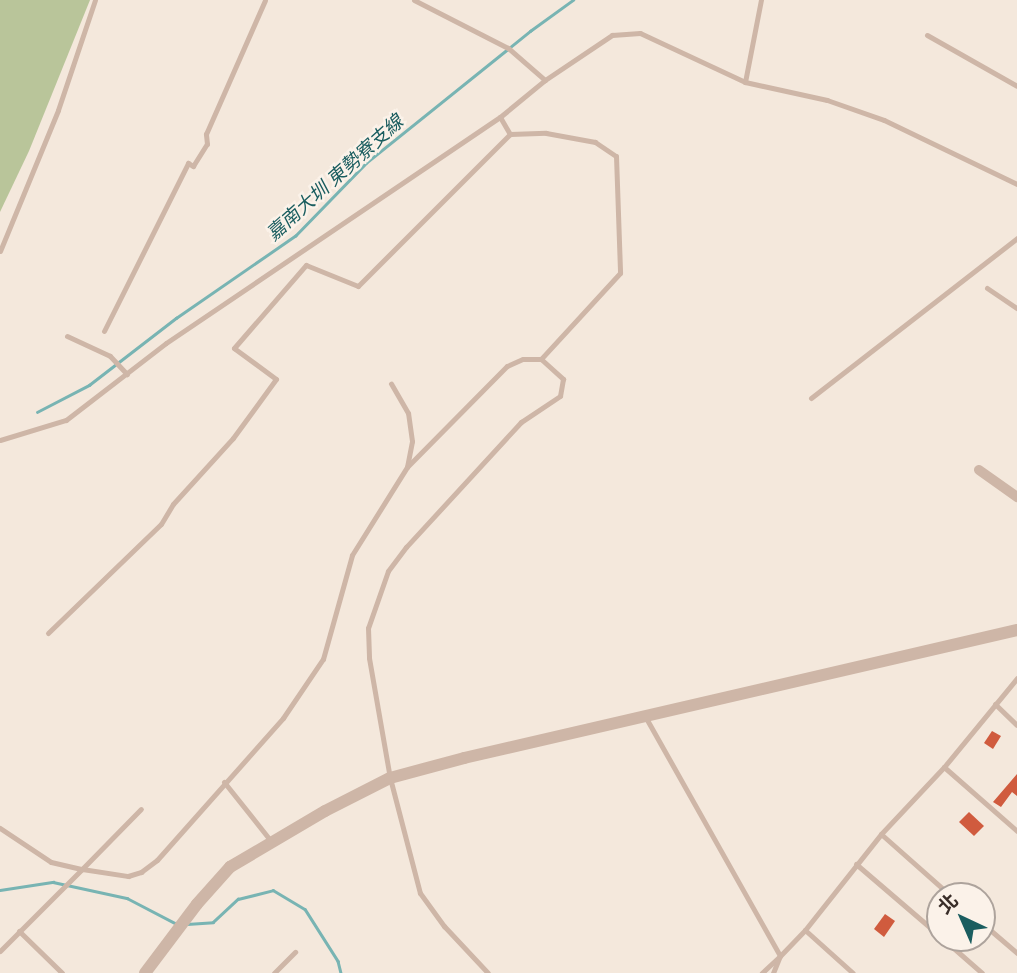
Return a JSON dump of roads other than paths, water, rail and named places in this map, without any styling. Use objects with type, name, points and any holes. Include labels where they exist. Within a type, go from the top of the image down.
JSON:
[{"type":"street","points":[[979,470],[1017,498]]},
{"type":"street","points":[[145,973],[197,904],[230,867],[271,841],[390,778],[1017,630]]},
{"type":"lane","points":[[0,251],[58,110],[95,0]]},
{"type":"lane","points":[[104,331],[188,163],[194,166],[207,144],[206,134],[265,0]]},
{"type":"lane","points":[[414,0],[508,48],[544,80]]},
{"type":"lane","points":[[745,82],[761,0]]},
{"type":"lane","points":[[0,440],[66,420],[166,343],[499,117],[544,80],[612,35],[640,33],[745,82],[828,100],[884,120],[1017,184]]},
{"type":"lane","points":[[927,35],[1017,86]]},
{"type":"lane","points":[[499,117],[510,134]]},
{"type":"lane","points":[[48,633],[161,524],[173,503],[233,438],[276,379],[234,348],[306,265],[358,286],[510,134],[546,133],[595,142],[616,156],[620,273],[541,359]]},
{"type":"lane","points":[[811,398],[1017,238]]},
{"type":"lane","points":[[987,288],[1017,308]]},
{"type":"lane","points":[[67,336],[110,356],[127,374]]},
{"type":"lane","points":[[0,828],[51,862],[82,869],[128,876],[141,872],[158,860],[283,718],[323,659],[352,555],[407,467],[507,366],[523,359],[541,359],[563,379],[560,396],[521,422],[388,571],[368,628],[369,659],[390,778],[420,893],[444,926],[488,973]]},
{"type":"lane","points":[[391,384],[408,413],[412,442],[407,467]]},
{"type":"lane","points":[[762,973],[805,930],[881,834],[944,767],[1017,678]]},
{"type":"lane","points":[[995,704],[1017,725]]},
{"type":"lane","points":[[646,717],[780,956]]},
{"type":"lane","points":[[944,767],[1017,831]]},
{"type":"lane","points":[[224,782],[271,841]]},
{"type":"lane","points":[[0,951],[141,809]]},
{"type":"lane","points":[[881,834],[935,882]]},
{"type":"lane","points":[[856,864],[926,924]]},
{"type":"lane","points":[[805,930],[853,973]]},
{"type":"lane","points":[[19,931],[62,973]]},
{"type":"lane","points":[[996,935],[1017,953]]},
{"type":"lane","points":[[274,973],[295,951]]},
{"type":"lane","points":[[958,952],[982,973]]},
{"type":"lane","points":[[773,973],[780,956]]},
{"type":"waterway","name":"嘉南大圳 東勢寮支線","points":[[37,412],[89,385],[176,318],[295,236],[366,163],[530,31],[573,0]]},
{"type":"waterway","points":[[0,890],[53,882],[127,898],[177,924]]},
{"type":"waterway","points":[[187,924],[213,922],[238,899],[273,890],[305,909],[338,961],[341,973]]}]
